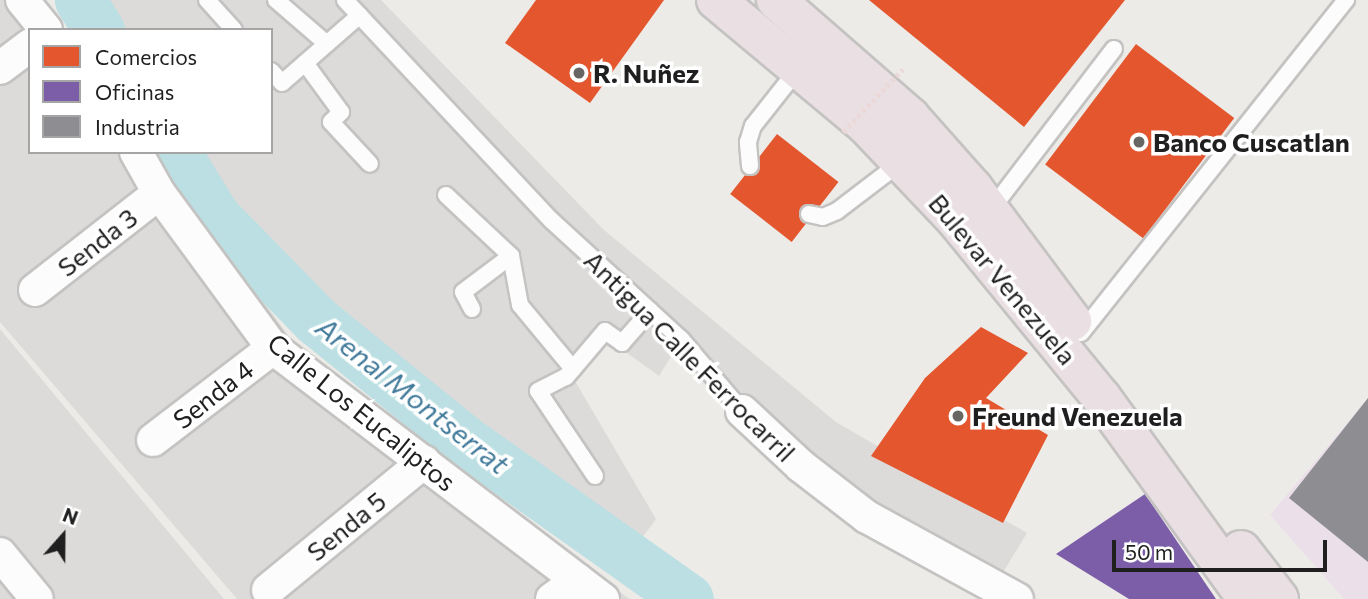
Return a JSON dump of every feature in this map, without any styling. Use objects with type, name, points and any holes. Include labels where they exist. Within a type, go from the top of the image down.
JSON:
[{"type":"highway","name":"Bulevar Venezuela","points":[[716,0],[799,67],[902,161],[956,220],[1101,397],[1247,599]]},
{"type":"highway","name":"Bulevar Venezuela","points":[[780,2],[910,117],[973,188],[1279,599]]},
{"type":"highway","points":[[1241,550],[1297,599]]},
{"type":"street","points":[[22,0],[44,28]]},
{"type":"street","points":[[0,68],[28,47]]},
{"type":"street","name":"Calle Los Eucaliptos","points":[[137,154],[159,193],[273,348],[603,599]]},
{"type":"street","name":"Senda 3","points":[[35,290],[159,193]]},
{"type":"street","name":"Senda 4","points":[[153,440],[273,348]]},
{"type":"street","name":"Antigua Calle Ferrocarril","points":[[742,411],[801,466],[867,517],[1017,599]]},
{"type":"street","name":"Senda 5","points":[[268,590],[424,462]]},
{"type":"street","points":[[0,554],[37,599]]},
{"type":"street","points":[[552,599],[578,580]]},
{"type":"lane","points":[[207,0],[232,28]]},
{"type":"lane","points":[[276,0],[327,44]]},
{"type":"lane","name":"Antigua Calle Ferrocarril","points":[[345,0],[551,220],[681,339],[742,411]]},
{"type":"lane","points":[[1081,333],[1346,0]]},
{"type":"lane","points":[[273,73],[282,83],[360,15]]},
{"type":"lane","points":[[989,213],[1114,49]]},
{"type":"lane","points":[[305,64],[341,111],[331,122],[370,164]]},
{"type":"lane","points":[[751,166],[748,142],[753,127],[799,67]]},
{"type":"lane","points":[[809,214],[823,217],[837,211],[902,161]]},
{"type":"lane","points":[[446,195],[511,256],[520,305],[573,369]]},
{"type":"lane","points":[[472,309],[463,292],[511,256]]},
{"type":"lane","points":[[595,476],[538,391],[573,369],[605,331],[622,343],[650,311]]},
{"type":"path","points":[[844,132],[903,69]]},
{"type":"shaded area","points":[[0,0],[39,0],[63,28],[28,28],[28,154],[155,154],[290,338],[490,500],[630,599],[237,599],[0,322]]},
{"type":"shaded area","points":[[80,0],[381,0],[604,230],[836,422],[1027,533],[994,587],[801,466],[681,340],[659,376],[605,337],[572,376],[656,519],[628,557],[465,441],[317,321],[215,217],[176,154],[273,154],[273,28],[98,28]]},
{"type":"shaded area","points":[[0,329],[224,599],[0,599]]},
{"type":"shaded area","points":[[1368,398],[1368,599],[1344,599],[1270,515]]},
{"type":"building: Comercios","name":"R. Nuñez","points":[[536,0],[664,0],[590,103],[505,43]]},
{"type":"building: Comercios","points":[[869,0],[1125,0],[1024,127]]},
{"type":"building: Comercios","name":"Banco Cuscatlan","points":[[1136,44],[1234,118],[1143,239],[1045,165]]},
{"type":"building: Comercios","points":[[777,134],[838,182],[792,242],[730,194]]},
{"type":"building: Comercios","name":"Freund Venezuela","points":[[981,327],[1028,353],[986,398],[1048,435],[1003,523],[871,456],[925,378]]},
{"type":"building: Oficinas","points":[[1145,494],[1216,599],[1129,599],[1056,554]]},
{"type":"building: Industria","points":[[1368,398],[1368,562],[1289,498]]},
{"type":"waterway","name":"Arenal Montserrat","points":[[80,0],[98,28]]},
{"type":"waterway","name":"Arenal Montserrat","points":[[176,154],[215,217],[317,321],[465,441],[688,599]]},
{"type":"place","name":"R. Nuñez","points":[[579,73]]},
{"type":"place","name":"Banco Cuscatlan","points":[[1139,142]]},
{"type":"place","name":"Freund Venezuela","points":[[958,416]]}]
